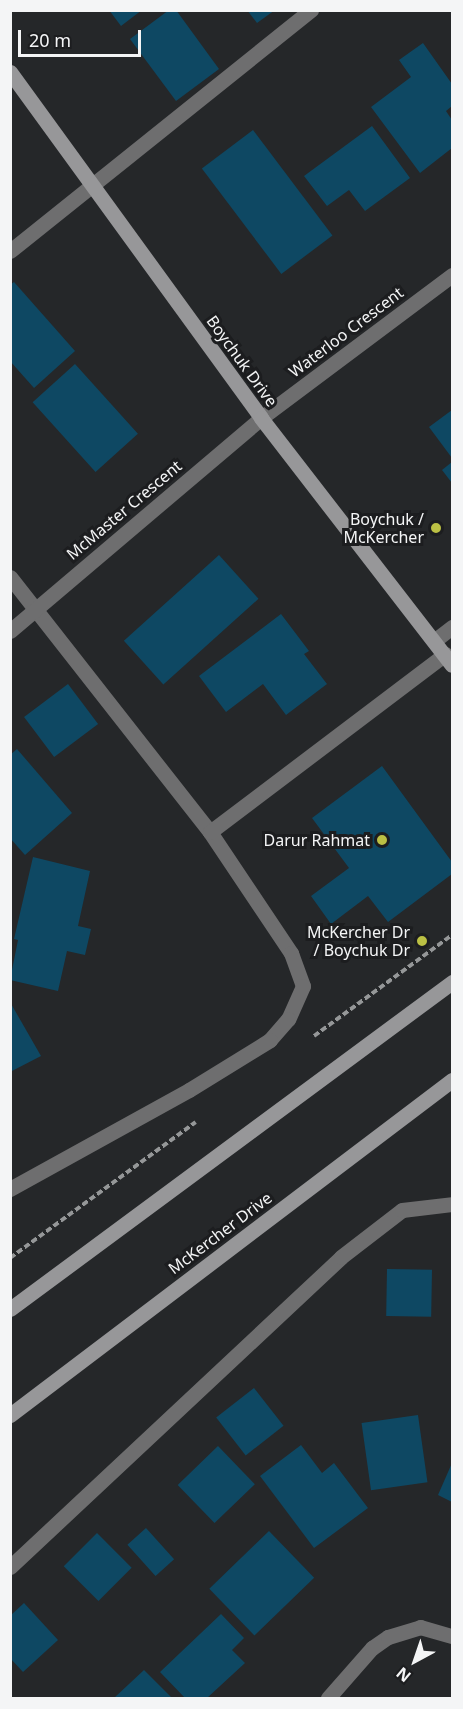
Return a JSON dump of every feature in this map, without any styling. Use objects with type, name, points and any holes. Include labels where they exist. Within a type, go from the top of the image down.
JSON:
[{"type":"main road","name":"Boychuk Drive","points":[[10,72],[261,418],[449,660]]},
{"type":"main road","points":[[10,1309],[453,982]]},
{"type":"main road","name":"McKercher Drive","points":[[10,1415],[453,1080]]},
{"type":"street","points":[[10,251],[311,10]]},
{"type":"street","name":"Waterloo Crescent","points":[[261,418],[453,275]]},
{"type":"street","name":"McMaster Crescent","points":[[10,631],[261,418]]},
{"type":"street","points":[[10,577],[210,832],[291,953],[303,986],[288,1019],[270,1040],[189,1090],[10,1189]]},
{"type":"street","points":[[434,641],[453,627]]},
{"type":"street","points":[[210,832],[449,660]]},
{"type":"street","points":[[10,1567],[341,1257],[402,1210],[453,1204]]},
{"type":"street","points":[[328,1698],[372,1648],[388,1637],[420,1627],[453,1636]]},
{"type":"building","points":[[109,10],[142,10],[121,26]]},
{"type":"building","points":[[169,10],[176,10],[219,69],[176,101],[130,39]]},
{"type":"building","points":[[247,10],[275,10],[257,23]]},
{"type":"building","points":[[423,43],[452,84],[452,106],[446,111],[452,120],[452,148],[420,173],[371,107],[411,77],[399,60]]},
{"type":"building","points":[[372,126],[410,178],[365,211],[349,190],[327,206],[304,176]]},
{"type":"building","points":[[253,130],[332,235],[281,274],[202,169]]},
{"type":"building","points":[[14,282],[75,351],[34,388],[10,361],[10,285]]},
{"type":"building","points":[[75,364],[138,434],[96,472],[33,402]]},
{"type":"building","points":[[452,410],[452,458],[429,427]]},
{"type":"building","points":[[452,462],[452,483],[442,470]]},
{"type":"building","points":[[219,555],[258,599],[163,684],[124,641]]},
{"type":"building","points":[[281,614],[309,651],[304,654],[327,684],[286,715],[263,684],[226,712],[199,676]]},
{"type":"building","points":[[68,684],[98,724],[54,757],[24,717]]},
{"type":"building","points":[[17,749],[72,813],[25,855],[10,838],[10,755]]},
{"type":"building","name":"Darur Rahmat","points":[[382,766],[452,862],[452,874],[388,922],[368,896],[331,924],[311,896],[349,868],[312,818]]},
{"type":"building","points":[[33,857],[90,871],[78,926],[91,929],[85,955],[67,951],[58,991],[10,980],[18,940],[14,939]]},
{"type":"building","points":[[10,1002],[41,1056],[10,1072]]},
{"type":"building","points":[[387,1269],[432,1270],[431,1317],[386,1316]]},
{"type":"building","points":[[254,1388],[284,1426],[246,1455],[216,1418]]},
{"type":"building","points":[[418,1415],[427,1482],[371,1490],[362,1423]]},
{"type":"building","points":[[301,1445],[322,1473],[334,1463],[368,1508],[314,1548],[260,1476]]},
{"type":"building","points":[[218,1446],[255,1484],[215,1523],[178,1485]]},
{"type":"building","points":[[452,1463],[452,1502],[438,1495]]},
{"type":"building","points":[[146,1528],[174,1559],[156,1576],[127,1545]]},
{"type":"building","points":[[269,1531],[314,1578],[254,1635],[209,1589]]},
{"type":"building","points":[[97,1533],[132,1568],[98,1601],[64,1566]]},
{"type":"building","points":[[24,1603],[58,1640],[23,1672],[10,1658],[10,1616]]},
{"type":"building","points":[[221,1614],[244,1638],[232,1650],[245,1663],[207,1698],[185,1698],[160,1672]]},
{"type":"building","points":[[144,1670],[172,1698],[114,1698]]},
{"type":"place","name":"Boychuk / McKercher","points":[[436,528]]},
{"type":"place","name":"Darur Rahmat","points":[[382,840]]},
{"type":"place","name":"McKercher Dr / Boychuk Dr","points":[[422,941]]}]
